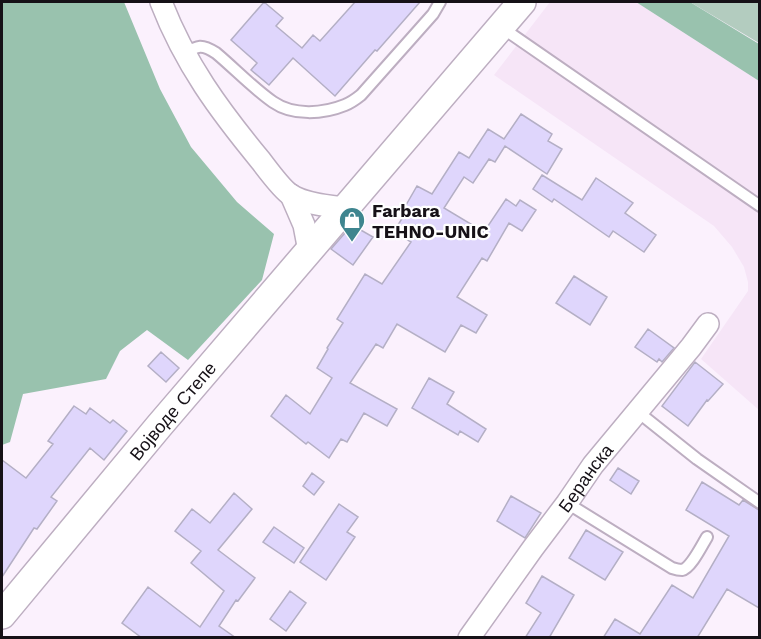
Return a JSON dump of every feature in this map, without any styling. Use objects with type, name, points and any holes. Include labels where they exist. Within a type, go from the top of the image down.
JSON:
[{"type":"street","points":[[161,2],[184,54],[209,94],[236,131],[291,195],[304,225],[309,251]]},
{"type":"street","name":"Војводе Степе","points":[[2,615],[152,434],[522,2]]},
{"type":"street","points":[[291,195],[320,205],[345,208]]},
{"type":"street","name":"Беранска","points":[[469,638],[594,465],[708,324]]},
{"type":"lane","points":[[184,54],[201,45],[209,48],[274,103],[289,110],[326,111],[346,105],[361,95],[433,14],[440,2]]},
{"type":"lane","points":[[501,27],[759,206]]},
{"type":"lane","points":[[638,412],[697,459],[759,503]]},
{"type":"lane","points":[[567,503],[672,568],[679,570],[683,570],[690,564],[707,537]]},
{"type":"shaded area","points":[[550,2],[636,2],[759,81],[759,410],[701,359],[748,291],[744,267],[732,247],[714,226],[494,75]]},
{"type":"green space","points":[[2,2],[124,2],[160,89],[191,147],[237,202],[274,234],[262,280],[188,360],[147,330],[120,351],[106,379],[23,394],[10,442],[2,445]]},
{"type":"green space","points":[[636,2],[690,2],[759,44],[759,81]]},
{"type":"green space","points":[[690,2],[759,2],[759,43]]},
{"type":"building","points":[[264,2],[283,18],[276,26],[302,48],[313,35],[320,41],[355,2],[420,2],[335,96],[293,58],[269,85],[251,70],[257,63],[231,40]]},
{"type":"building","points":[[521,114],[552,134],[548,141],[562,149],[547,174],[505,146],[495,162],[489,159],[473,183],[464,177],[444,208],[484,232],[506,199],[516,206],[520,200],[536,210],[522,231],[509,223],[487,261],[482,258],[457,297],[487,315],[476,333],[461,325],[445,352],[397,324],[383,348],[376,344],[350,383],[397,409],[387,426],[364,413],[347,442],[341,439],[329,458],[308,442],[306,444],[271,416],[286,395],[310,414],[332,378],[317,368],[343,323],[337,319],[365,274],[382,284],[411,242],[394,231],[405,214],[402,212],[417,186],[432,194],[459,152],[469,158],[488,129],[504,139]]},
{"type":"building","points":[[542,175],[582,200],[596,178],[633,203],[625,213],[656,235],[644,252],[613,231],[609,237],[554,199],[552,202],[533,189]]},
{"type":"building","name":"Farbara TEHNO-UNIC","points":[[352,225],[373,237],[353,265],[331,249]]},
{"type":"building","points":[[574,276],[607,297],[590,325],[556,303]]},
{"type":"building","points":[[648,329],[674,348],[662,362],[659,359],[657,362],[635,347]]},
{"type":"building","points":[[161,352],[179,368],[166,382],[148,366]]},
{"type":"building","points":[[695,362],[723,384],[707,400],[688,426],[662,406]]},
{"type":"building","points":[[429,378],[454,392],[447,404],[486,429],[478,442],[460,431],[458,435],[412,408]]},
{"type":"building","points":[[74,406],[86,414],[90,408],[110,423],[113,420],[127,431],[104,460],[90,448],[51,497],[57,501],[37,529],[34,528],[2,577],[2,460],[26,478],[53,444],[48,441]]},
{"type":"building","points":[[618,468],[639,481],[631,494],[610,480]]},
{"type":"building","points":[[312,473],[324,482],[314,495],[303,486]]},
{"type":"building","points":[[702,482],[739,505],[743,500],[759,510],[759,608],[727,589],[697,638],[603,638],[615,619],[640,634],[672,585],[693,598],[729,536],[686,510]]},
{"type":"building","points":[[234,493],[252,509],[218,550],[255,578],[238,601],[236,600],[219,626],[236,638],[142,638],[122,623],[148,587],[200,627],[224,591],[191,563],[201,551],[175,531],[192,509],[210,523]]},
{"type":"building","points":[[511,496],[541,513],[525,538],[497,521]]},
{"type":"building","points":[[339,504],[358,517],[347,532],[355,537],[326,580],[300,562]]},
{"type":"building","points":[[274,527],[304,548],[294,563],[263,542]]},
{"type":"building","points":[[586,530],[623,552],[605,580],[569,558]]},
{"type":"building","points":[[542,576],[574,595],[549,638],[525,638],[541,613],[526,603]]},
{"type":"building","points":[[290,591],[306,603],[286,631],[270,619]]},
{"type":"place","name":"Farbara TEHNO-UNIC","points":[[352,243]]}]
